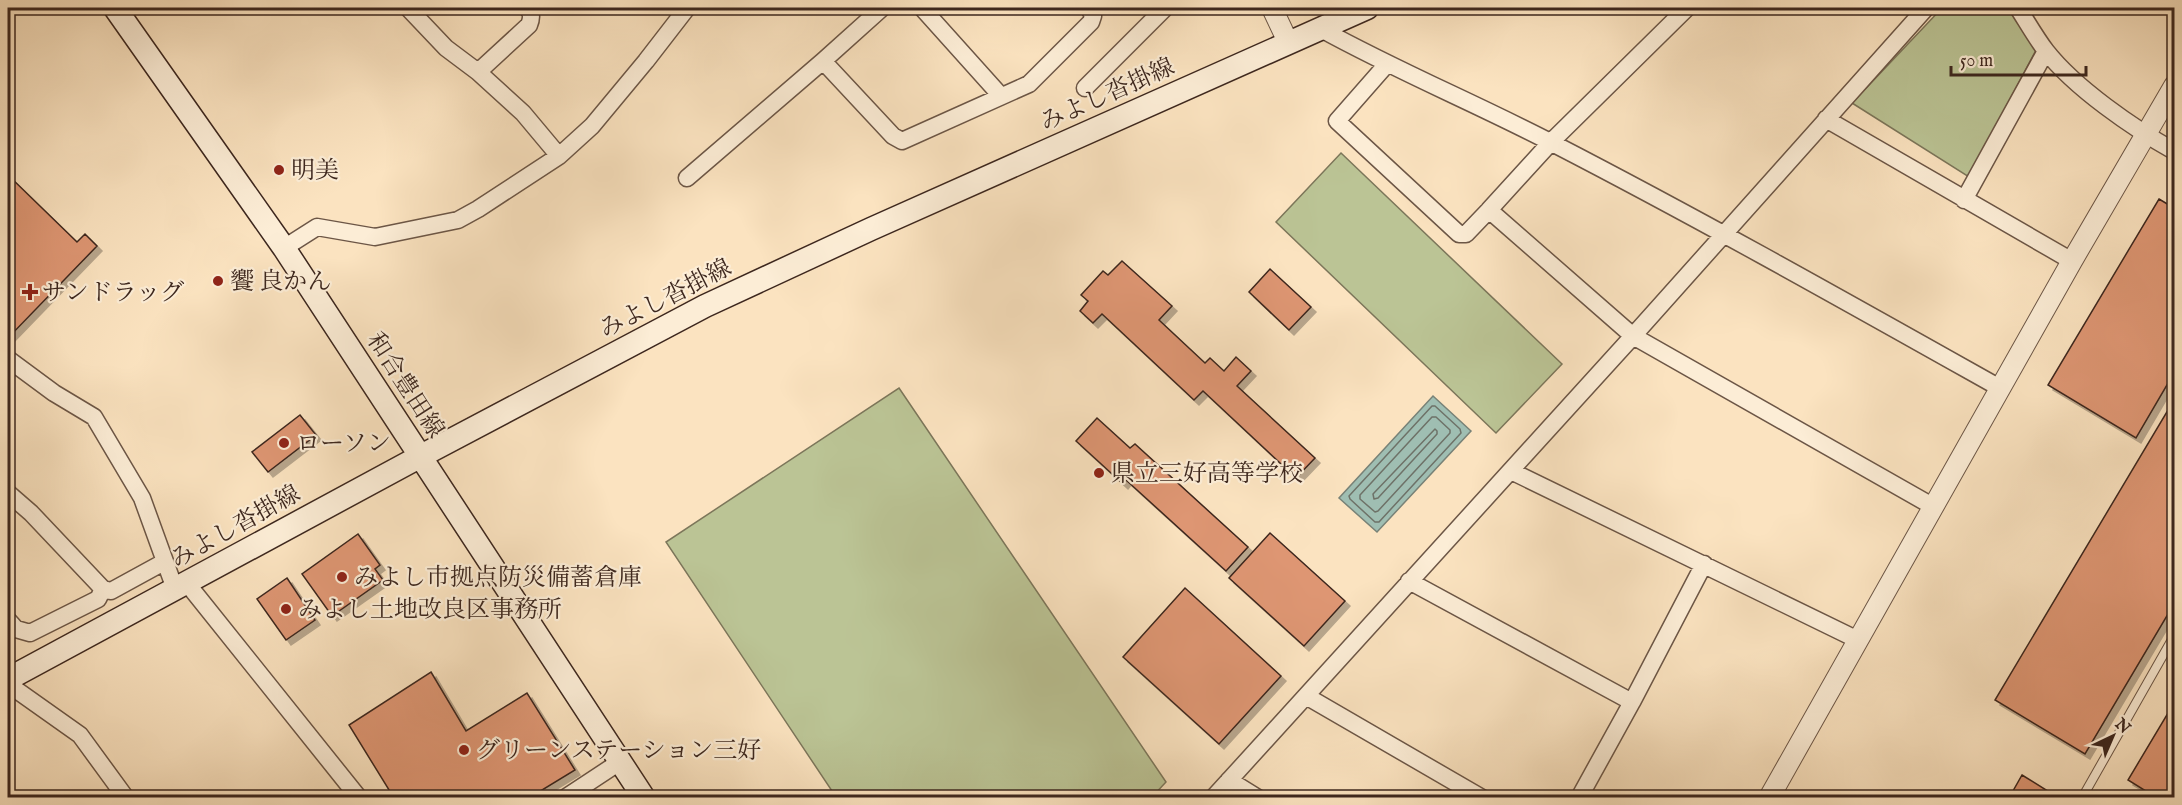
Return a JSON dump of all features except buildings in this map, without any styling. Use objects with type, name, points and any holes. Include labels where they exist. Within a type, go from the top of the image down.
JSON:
[{"type":"main road","name":"和合豊田線","points":[[115,8],[284,248],[644,798]]},
{"type":"main road","name":"みよし沓掛線","points":[[8,681],[421,456],[705,306],[871,229],[1367,8]]},
{"type":"street","points":[[408,8],[446,48],[478,72],[523,113],[559,156]]},
{"type":"street","points":[[478,72],[529,25],[531,19],[527,8]]},
{"type":"street","points":[[284,248],[317,227],[375,237],[458,220],[478,209],[559,156],[592,126],[687,8]]},
{"type":"street","points":[[687,178],[882,8]]},
{"type":"street","points":[[922,8],[1001,96]]},
{"type":"street","points":[[823,61],[893,136],[902,141],[1023,87],[1091,22],[1093,16],[1089,8]]},
{"type":"street","points":[[1086,88],[1165,8]]},
{"type":"street","points":[[1272,8],[1288,42]]},
{"type":"street","points":[[1387,64],[1337,122],[1459,234],[1466,234],[1551,142],[1687,8]]},
{"type":"street","points":[[1213,798],[1633,336],[1926,8]]},
{"type":"street","points":[[2018,8],[2046,51],[2073,80],[2146,135],[2175,151]]},
{"type":"street","points":[[1322,29],[1387,64],[1551,142],[1725,233],[2000,388]]},
{"type":"street","points":[[1964,200],[2046,51]]},
{"type":"street","points":[[1769,798],[2072,261],[2175,86]]},
{"type":"street","points":[[1826,119],[2072,261]]},
{"type":"street","points":[[1489,210],[1633,336],[1934,507]]},
{"type":"street","points":[[8,359],[54,393],[94,417],[142,498],[164,562],[180,586],[359,798]]},
{"type":"street","points":[[1511,471],[1858,640]]},
{"type":"street","points":[[8,493],[31,513],[103,589],[111,591],[164,562]]},
{"type":"street","points":[[1579,798],[1704,564]]},
{"type":"street","points":[[1409,581],[1632,702]]},
{"type":"street","points":[[8,620],[16,629],[30,633],[98,599],[103,589]]},
{"type":"street","points":[[8,681],[80,735],[126,798]]},
{"type":"street","points":[[1306,696],[1464,793],[1482,798]]},
{"type":"street","points":[[565,798],[621,760]]},
{"type":"street","points":[[1229,780],[1258,798]]},
{"type":"lane","points":[[2082,798],[2175,636]]},
{"type":"green space","points":[[1942,8],[2012,8],[2036,50],[1969,177],[1852,103]]},
{"type":"green space","points":[[1341,153],[1562,364],[1496,433],[1276,222]]},
{"type":"green space","points":[[899,388],[1166,782],[1152,797],[836,797],[666,542]]},
{"type":"water","points":[[1433,396],[1471,431],[1377,532],[1339,498]]},
{"type":"place","name":"明美","points":[[279,170]]},
{"type":"place","name":"饗 良かん","points":[[218,281]]},
{"type":"place","name":"サンドラッグ","points":[[30,292]]},
{"type":"place","name":"ローソン","points":[[284,443]]},
{"type":"place","name":"県立三好高等学校","points":[[1099,473]]},
{"type":"place","name":"みよし市拠点防災備蓄倉庫","points":[[342,577]]},
{"type":"place","name":"みよし土地改良区事務所","points":[[286,609]]},
{"type":"place","name":"グリーンステーション三好","points":[[464,750]]}]
